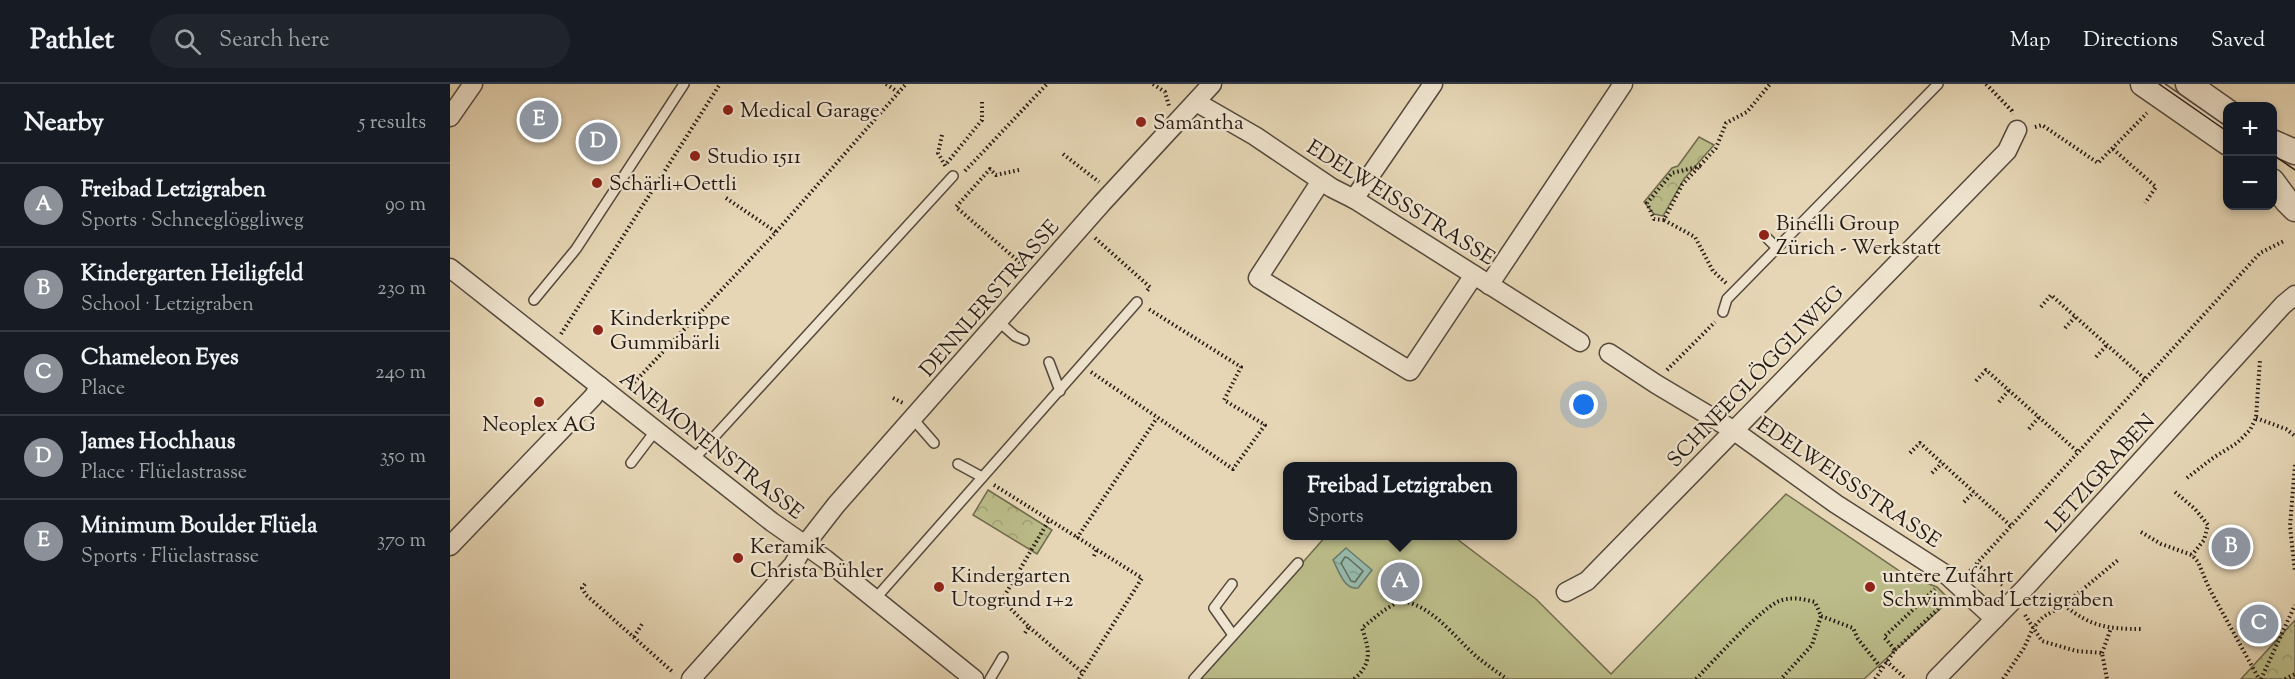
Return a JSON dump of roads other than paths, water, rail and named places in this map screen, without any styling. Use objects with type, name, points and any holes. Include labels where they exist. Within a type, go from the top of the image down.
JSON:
[{"type":"street","points":[[450,117],[472,84]]},
{"type":"street","name":"DENNLERSTRASSE","points":[[682,676],[793,565],[804,546],[836,505],[1212,84]]},
{"type":"street","points":[[1354,199],[1433,84]]},
{"type":"street","points":[[1489,285],[1623,84]]},
{"type":"street","points":[[2143,84],[2223,140]]},
{"type":"street","points":[[2188,84],[2223,108]]},
{"type":"street","name":"EDELWEISSSTRASSE","points":[[1196,102],[1256,136],[1321,181],[1354,199],[1580,342]]},
{"type":"street","name":"SCHNEEGLÖGGLIWEG","points":[[1566,592],[1587,581],[1662,505],[1732,429],[2007,151],[2017,130]]},
{"type":"street","points":[[2277,144],[2295,152]]},
{"type":"street","points":[[1321,181],[1258,278],[1268,285],[1410,371],[1474,275]]},
{"type":"street","points":[[2277,188],[2295,209]]},
{"type":"street","name":"ANEMONENSTRASSE","points":[[450,268],[804,546]]},
{"type":"street","name":"LETZIGRABEN","points":[[1936,679],[1995,619],[2283,305],[2295,295]]},
{"type":"street","name":"EDELWEISSSTRASSE","points":[[1609,353],[1732,429],[1836,504],[1948,576],[1995,619]]},
{"type":"street","points":[[450,546],[593,397],[600,386]]},
{"type":"street","points":[[804,546],[825,559],[974,679]]},
{"type":"lane","points":[[534,300],[576,249],[684,84]]},
{"type":"lane","points":[[1723,312],[1727,299],[1938,84]]},
{"type":"lane","points":[[693,460],[953,176]]},
{"type":"lane","points":[[1764,235],[1777,248]]},
{"type":"lane","points":[[875,599],[1137,302]]},
{"type":"lane","points":[[998,321],[1015,336],[1024,340]]},
{"type":"lane","points":[[1049,362],[1060,391]]},
{"type":"lane","points":[[913,419],[934,443]]},
{"type":"lane","points":[[631,463],[656,430]]},
{"type":"lane","points":[[958,464],[982,477]]},
{"type":"lane","points":[[1194,679],[1298,563]]},
{"type":"lane","points":[[1232,584],[1214,608],[1233,635]]},
{"type":"lane","points":[[990,679],[1003,657]]},
{"type":"water","points":[[1346,548],[1372,570],[1358,588],[1353,588],[1346,583],[1333,560]]},
{"type":"tram line","points":[[2159,84],[2223,129]]},
{"type":"tram line","points":[[2275,156],[2295,170]]},
{"type":"place","name":"Medical Garage","points":[[728,110]]},
{"type":"place","name":"Minimum Boulder Flüela","points":[[539,120]]},
{"type":"place","name":"Samantha","points":[[1141,122]]},
{"type":"place","name":"James Hochhaus","points":[[598,142]]},
{"type":"place","name":"Studio 1511","points":[[695,156]]},
{"type":"place","name":"Schärli+Oettli","points":[[597,183]]},
{"type":"place","name":"Binelli Group Zürich - Werkstatt","points":[[1764,235]]},
{"type":"place","name":"Kinderkrippe Gummibärli","points":[[598,330]]},
{"type":"place","name":"Neoplex AG","points":[[539,402]]},
{"type":"place","name":"Kindergarten Heiligfeld","points":[[2231,547]]},
{"type":"place","name":"Keramik Christa Bühler","points":[[738,558]]},
{"type":"place","name":"Freibad Letzigraben","points":[[1400,582]]},
{"type":"place","name":"Kindergarten Utogrund 1+2","points":[[939,587]]},
{"type":"place","name":"untere Zufahrt Schwimmbad Letzigraben","points":[[1870,587]]},
{"type":"place","name":"Chameleon Eyes","points":[[2259,624]]}]
